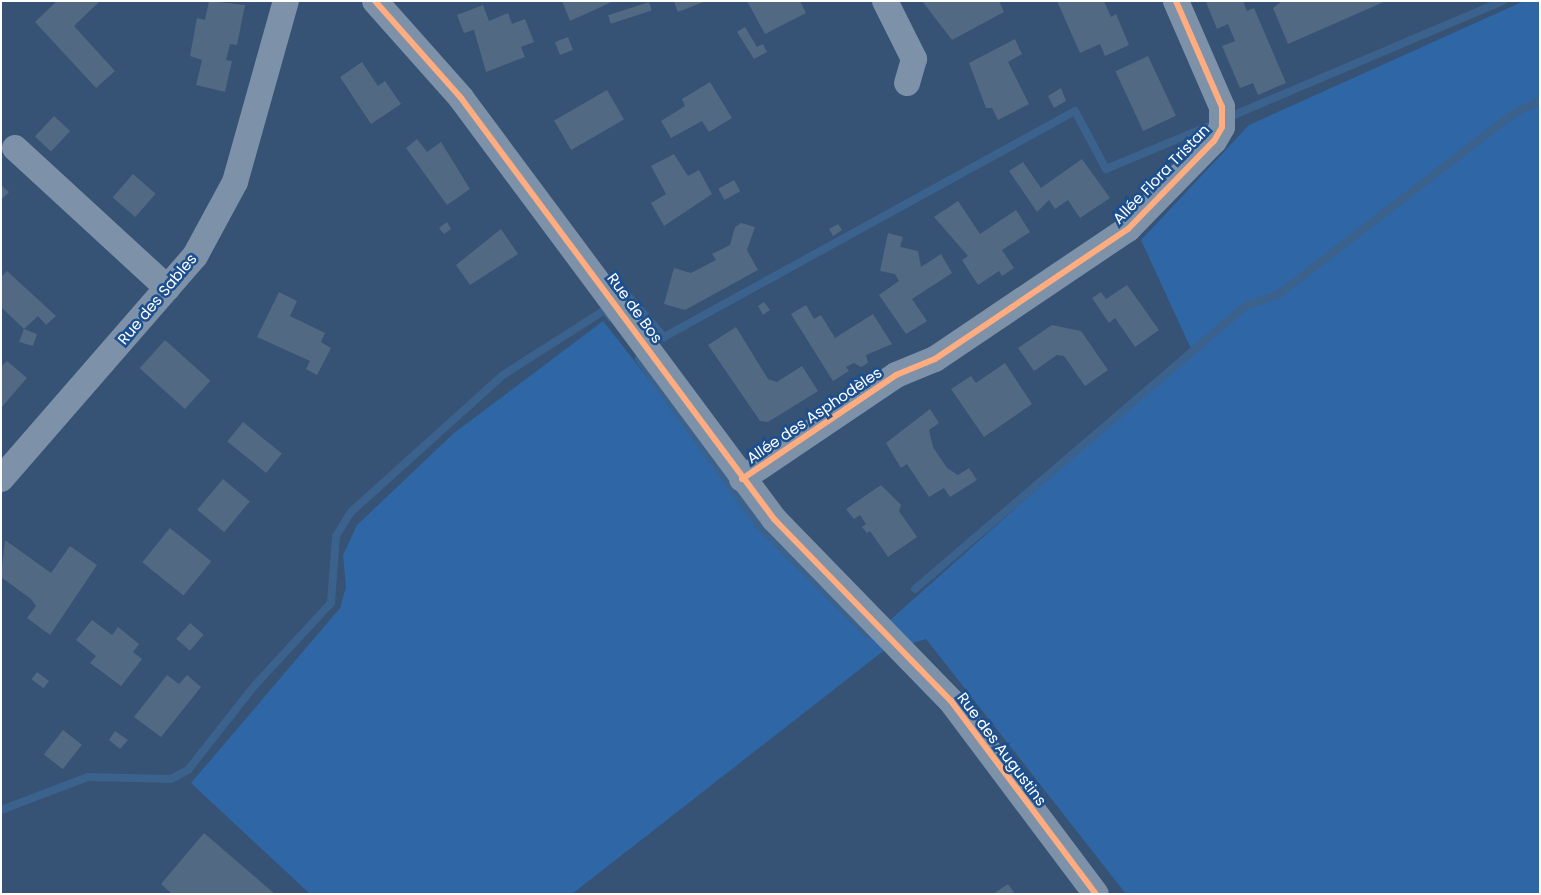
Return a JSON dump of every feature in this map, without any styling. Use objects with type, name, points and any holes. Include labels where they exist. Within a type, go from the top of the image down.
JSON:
[{"type":"street","name":"Rue des Sables","points":[[1,479],[195,256],[235,182],[286,1]]},
{"type":"street","name":"Rue de Bos","points":[[375,1],[461,98],[623,311],[742,479],[774,519],[880,625]]},
{"type":"street","points":[[885,1],[914,59],[908,83]]},
{"type":"street","name":"Allée Flora Tristan","points":[[1055,280],[1128,229],[1214,141],[1222,127],[1222,107],[1176,1]]},
{"type":"street","points":[[15,148],[167,288]]},
{"type":"street","name":"Allée des Asphodèles","points":[[742,479],[896,375],[935,359],[1055,280]]},
{"type":"street","name":"Rue des Augustins","points":[[880,625],[950,701],[1096,894]]},
{"type":"shaded area","points":[[1524,1],[1540,1],[1540,894],[1126,894],[926,639],[882,652],[572,894],[310,894],[191,783],[340,608],[346,587],[343,555],[357,525],[454,433],[603,321],[765,527],[871,637],[1192,351],[1141,240],[1249,125]]},
{"type":"building","points":[[57,1],[100,1],[74,26],[115,71],[96,88],[35,22]]},
{"type":"building","points":[[209,1],[245,5],[237,45],[230,44],[226,60],[232,61],[225,92],[196,85],[202,60],[190,56],[197,18],[205,20]]},
{"type":"building","points":[[562,1],[614,1],[570,21]]},
{"type":"building","points":[[676,1],[706,1],[678,12],[674,2]]},
{"type":"building","points":[[747,1],[800,1],[806,13],[765,34]]},
{"type":"building","points":[[922,1],[999,1],[1004,12],[952,40]]},
{"type":"building","points":[[1057,1],[1104,1],[1111,17],[1116,14],[1129,45],[1105,56],[1100,44],[1080,53]]},
{"type":"building","points":[[1243,1],[1247,11],[1254,8],[1286,83],[1258,95],[1253,83],[1240,88],[1222,46],[1235,41],[1228,24],[1217,29],[1206,2]]},
{"type":"building","points":[[1282,1],[1386,1],[1288,44],[1273,8]]},
{"type":"building","points":[[649,2],[652,11],[611,24],[608,15]]},
{"type":"building","points":[[483,5],[489,21],[508,13],[512,24],[525,19],[534,42],[521,47],[525,57],[486,72],[474,30],[464,33],[457,15]]},
{"type":"building","points":[[745,27],[757,47],[763,44],[767,52],[754,59],[737,32]]},
{"type":"building","points":[[568,37],[573,50],[560,55],[555,42]]},
{"type":"building","points":[[1015,39],[1022,54],[1008,62],[1029,104],[998,120],[992,108],[986,108],[969,63]]},
{"type":"building","points":[[1148,56],[1176,116],[1143,131],[1115,71]]},
{"type":"building","points":[[362,62],[378,86],[385,81],[401,104],[371,124],[340,77]]},
{"type":"building","points":[[710,82],[732,118],[709,132],[702,121],[671,138],[661,121],[685,106],[682,99]]},
{"type":"building","points":[[1061,88],[1066,101],[1054,108],[1048,96]]},
{"type":"building","points":[[607,90],[624,119],[571,150],[554,120]]},
{"type":"building","points":[[54,116],[70,131],[51,151],[35,136]]},
{"type":"building","points":[[417,139],[427,152],[441,142],[470,189],[447,205],[406,148]]},
{"type":"building","points":[[674,154],[688,176],[699,170],[712,194],[664,226],[651,203],[666,194],[651,166]]},
{"type":"building","points":[[1082,159],[1110,198],[1080,218],[1068,200],[1055,209],[1049,200],[1037,212],[1009,171],[1023,162],[1041,188]]},
{"type":"building","points":[[133,174],[156,194],[135,217],[113,197]]},
{"type":"building","points":[[734,180],[740,191],[725,200],[718,189]]},
{"type":"building","points":[[1,185],[9,192],[1,200]]},
{"type":"building","points":[[958,201],[980,234],[1016,210],[1030,232],[1002,250],[1014,268],[1002,276],[999,271],[978,285],[962,260],[968,256],[934,217]]},
{"type":"building","points":[[447,222],[451,229],[444,234],[439,228]]},
{"type":"building","points":[[741,223],[755,227],[747,250],[758,270],[685,310],[664,304],[674,268],[691,273],[716,260],[712,254],[730,245],[735,227]]},
{"type":"building","points":[[838,224],[842,230],[833,236],[829,229]]},
{"type":"building","points":[[501,229],[518,254],[470,285],[456,265]]},
{"type":"building","points":[[888,233],[903,237],[900,247],[918,251],[921,267],[941,254],[952,273],[912,299],[927,321],[906,334],[879,295],[899,281],[895,274],[880,271]]},
{"type":"building","points":[[7,271],[56,316],[46,325],[38,316],[24,329],[1,307],[1,277]]},
{"type":"building","points":[[1127,285],[1159,330],[1135,347],[1115,318],[1109,323],[1092,298],[1101,292],[1106,299]]},
{"type":"building","points":[[279,292],[297,301],[290,316],[325,333],[321,342],[331,348],[317,375],[306,369],[310,361],[257,337]]},
{"type":"building","points":[[764,302],[770,310],[763,315],[758,306]]},
{"type":"building","points":[[806,305],[814,319],[821,315],[835,338],[873,314],[892,344],[866,355],[868,363],[861,367],[854,363],[846,367],[849,371],[833,381],[791,314]]},
{"type":"building","points":[[1052,325],[1081,331],[1108,370],[1085,386],[1064,356],[1057,355],[1034,371],[1018,348]]},
{"type":"building","points":[[736,327],[768,379],[777,382],[802,366],[818,391],[768,422],[760,421],[708,345]]},
{"type":"building","points":[[24,329],[37,334],[33,346],[19,342]]},
{"type":"building","points":[[165,340],[210,381],[185,409],[140,368]]},
{"type":"building","points":[[7,361],[27,378],[1,408],[1,367]]},
{"type":"building","points":[[1005,363],[1032,404],[984,437],[951,389],[971,376],[976,383]]},
{"type":"building","points":[[930,409],[939,423],[929,430],[933,447],[947,468],[958,475],[969,468],[977,480],[950,497],[944,488],[929,497],[907,464],[901,468],[886,443]]},
{"type":"building","points":[[243,422],[282,453],[266,473],[227,441]]},
{"type":"building","points":[[223,479],[250,501],[224,532],[197,510]]},
{"type":"building","points":[[881,485],[901,505],[899,511],[917,537],[888,557],[870,531],[867,533],[862,527],[866,524],[860,515],[854,519],[846,509]]},
{"type":"building","points":[[170,528],[211,561],[183,596],[142,562]]},
{"type":"building","points":[[5,540],[51,573],[70,546],[97,565],[50,635],[27,618],[36,606],[31,599],[1,577]]},
{"type":"building","points":[[92,620],[112,635],[118,627],[139,644],[133,652],[142,659],[121,686],[90,663],[96,656],[76,640]]},
{"type":"building","points":[[190,623],[204,635],[190,651],[176,639]]},
{"type":"building","points":[[37,672],[49,681],[44,688],[32,679]]},
{"type":"building","points":[[167,675],[179,684],[187,675],[201,687],[161,737],[134,717]]},
{"type":"building","points":[[63,730],[82,745],[63,769],[44,754]]},
{"type":"building","points":[[115,731],[128,740],[120,749],[109,740]]},
{"type":"building","points":[[204,833],[275,894],[172,894],[161,884]]},
{"type":"building","points":[[1008,884],[1015,894],[993,894]]},
{"type":"waterway","points":[[1227,118],[1503,1]]},
{"type":"waterway","points":[[915,589],[1245,306],[1279,294],[1513,114],[1540,101]]},
{"type":"waterway","points":[[628,296],[664,337],[1075,111],[1106,169],[1216,123]]},
{"type":"waterway","points":[[1,810],[88,777],[171,779],[188,770],[255,685],[331,603],[336,536],[351,512],[503,375],[605,310],[610,317]]},
{"type":"waterway","points":[[639,359],[760,526],[868,634]]},
{"type":"cycle path","points":[[375,1],[461,98],[774,519],[951,701],[1096,894]]},
{"type":"cycle path","points":[[742,479],[896,375],[935,359],[1128,229],[1214,141],[1222,127],[1222,107],[1176,1]]}]
